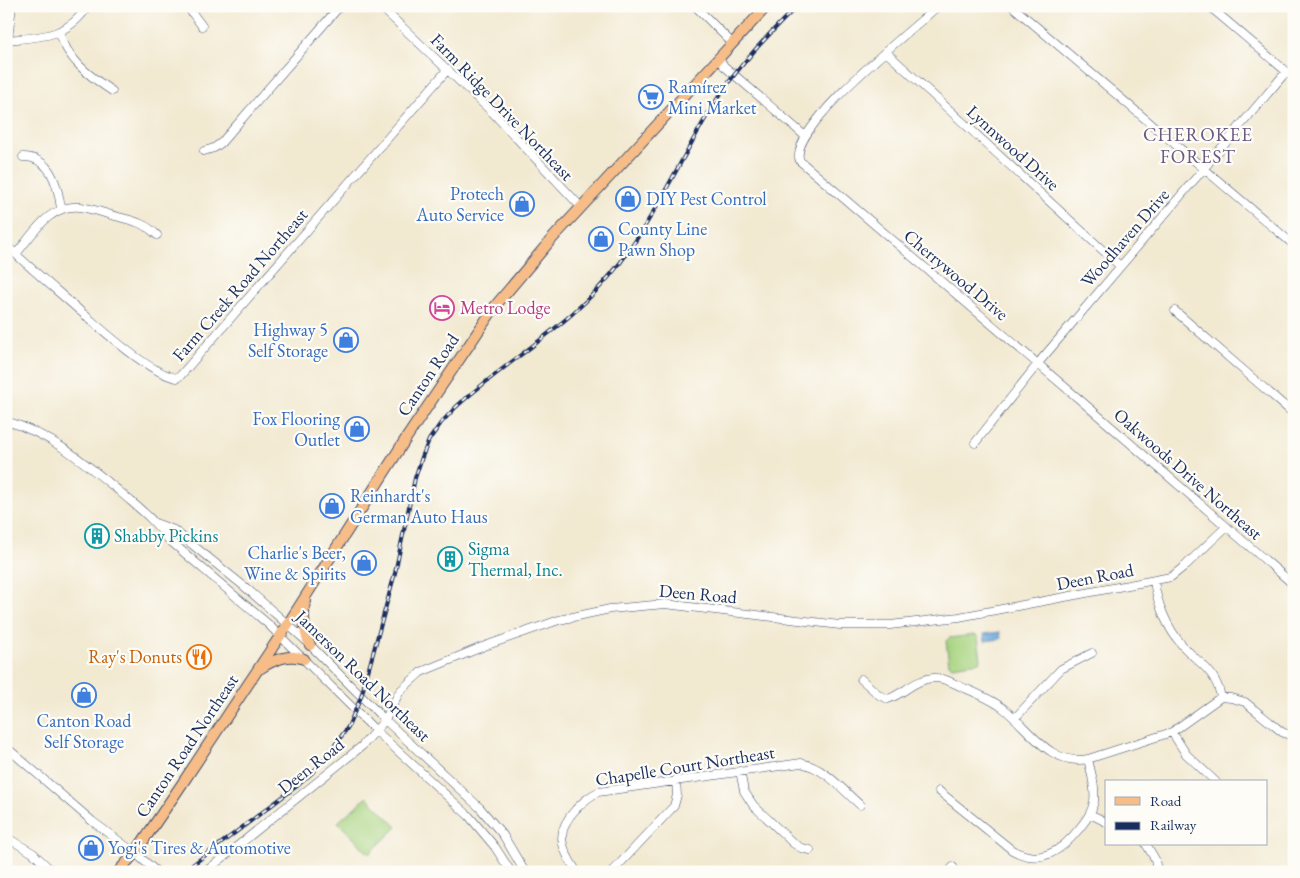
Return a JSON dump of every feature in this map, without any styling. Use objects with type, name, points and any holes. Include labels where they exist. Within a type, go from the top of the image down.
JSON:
[{"type":"main road","name":"Canton Road","points":[[280,636],[407,437],[496,305],[524,270],[767,6]]},
{"type":"main road","points":[[306,596],[303,622],[310,645]]},
{"type":"main road","name":"Canton Road Northeast","points":[[118,872],[164,811],[280,636]]},
{"type":"main road","points":[[258,670],[280,659],[294,657],[304,660]]},
{"type":"street","points":[[12,6],[7,40],[39,38],[59,32],[78,19],[88,6]]},
{"type":"street","points":[[187,6],[202,26]]},
{"type":"street","points":[[204,151],[214,148],[221,143],[340,6]]},
{"type":"street","name":"Farm Ridge Drive Northeast","points":[[380,6],[492,113],[581,208]]},
{"type":"street","points":[[695,6],[732,43]]},
{"type":"street","points":[[718,58],[724,66],[805,136],[828,106],[938,6]]},
{"type":"street","points":[[1012,6],[1294,245]]},
{"type":"street","points":[[1209,6],[1294,78]]},
{"type":"street","points":[[59,32],[65,49],[80,67],[112,91]]},
{"type":"street","name":"Lynnwood Drive","points":[[886,52],[1120,266]]},
{"type":"street","name":"Farm Creek Road Northeast","points":[[6,245],[122,346],[144,362],[170,377],[177,378],[182,375],[448,69]]},
{"type":"street","name":"Woodhaven Drive","points":[[975,443],[1120,266],[1286,72]]},
{"type":"street","name":"Cherrywood Drive","points":[[805,136],[798,152],[798,158],[807,168],[1086,405]]},
{"type":"street","points":[[23,157],[32,158],[44,165],[56,185],[61,209]]},
{"type":"street","points":[[16,254],[47,218],[61,209],[81,207],[140,223],[149,227],[157,235]]},
{"type":"street","points":[[1175,311],[1294,414]]},
{"type":"street","name":"Oakwoods Drive Northeast","points":[[1086,405],[1294,585]]},
{"type":"street","name":"Jamerson Road Northeast","points":[[6,421],[30,429],[53,440],[74,454],[158,524],[168,539],[280,636],[375,730],[478,825],[496,847],[511,872]]},
{"type":"street","name":"Jamerson Road Northeast","points":[[158,524],[174,530],[288,624],[385,720],[489,818],[510,844],[525,872]]},
{"type":"street","name":"Deen Road","points":[[205,872],[362,746],[385,720],[400,691],[421,672],[482,647],[559,620],[610,609],[665,604],[840,625],[890,626],[959,617],[1154,581],[1175,575],[1226,527]]},
{"type":"street","points":[[1154,581],[1156,594],[1170,629],[1181,644],[1213,675],[1218,684],[1221,697]]},
{"type":"street","points":[[1015,718],[1061,669],[1092,653]]},
{"type":"street","points":[[862,679],[879,695],[888,699],[897,696],[926,679],[945,679],[991,701],[1015,718],[1055,755],[1074,761],[1088,759],[1172,732],[1221,697],[1245,702],[1282,732],[1294,737]]},
{"type":"street","points":[[1172,732],[1186,754],[1214,780]]},
{"type":"street","points":[[6,747],[92,821],[134,852],[157,872]]},
{"type":"street","points":[[939,791],[1006,845],[1026,856],[1040,856],[1061,849],[1090,814],[1095,791],[1088,759]]},
{"type":"street","name":"Chapelle Court Northeast","points":[[577,872],[564,849],[562,835],[566,821],[584,800],[598,792],[792,763],[809,765],[826,774],[860,805]]},
{"type":"street","points":[[740,771],[744,790],[753,805],[793,843],[801,848],[810,850]]},
{"type":"street","points":[[612,872],[670,811],[676,802],[676,780]]},
{"type":"street","points":[[1090,814],[1105,822]]},
{"type":"street","points":[[6,837],[33,853],[53,872]]},
{"type":"street","points":[[1147,846],[1152,853],[1157,872]]},
{"type":"green space","points":[[975,635],[978,637],[981,660],[979,662],[952,666],[949,664],[946,641],[949,638]]},
{"type":"green space","points":[[367,797],[397,827],[369,854],[338,822]]},
{"type":"water","points":[[1000,632],[1001,639],[985,641],[984,634]]},
{"type":"railway","points":[[183,872],[297,786],[315,770],[348,727],[361,697],[395,573],[415,478],[429,440],[456,407],[563,322],[603,284],[620,263],[646,224],[702,124],[732,77],[797,6]]},
{"type":"place","name":"Ramírez Mini Market","points":[[651,97]]},
{"type":"place","name":"DIY Pest Control","points":[[628,199]]},
{"type":"place","name":"Protech Auto Service","points":[[522,204]]},
{"type":"place","name":"County Line Pawn Shop","points":[[601,239]]},
{"type":"place","name":"Metro Lodge","points":[[442,308]]},
{"type":"place","name":"Highway 5 Self Storage","points":[[346,340]]},
{"type":"place","name":"Fox Flooring Outlet","points":[[357,429]]},
{"type":"place","name":"Reinhardt's German Auto Haus","points":[[332,506]]},
{"type":"place","name":"Shabby Pickins","points":[[97,536]]},
{"type":"place","name":"Sigma Thermal, Inc.","points":[[450,559]]},
{"type":"place","name":"Charlie's Beer, Wine & Spirits","points":[[364,563]]},
{"type":"place","name":"Ray's Donuts","points":[[199,657]]},
{"type":"place","name":"Canton Road Self Storage","points":[[84,695]]},
{"type":"place","name":"Yogi's Tires & Automotive","points":[[91,848]]},
{"type":"district","name":"CHEROKEE FOREST","points":[[1198,145]]}]
